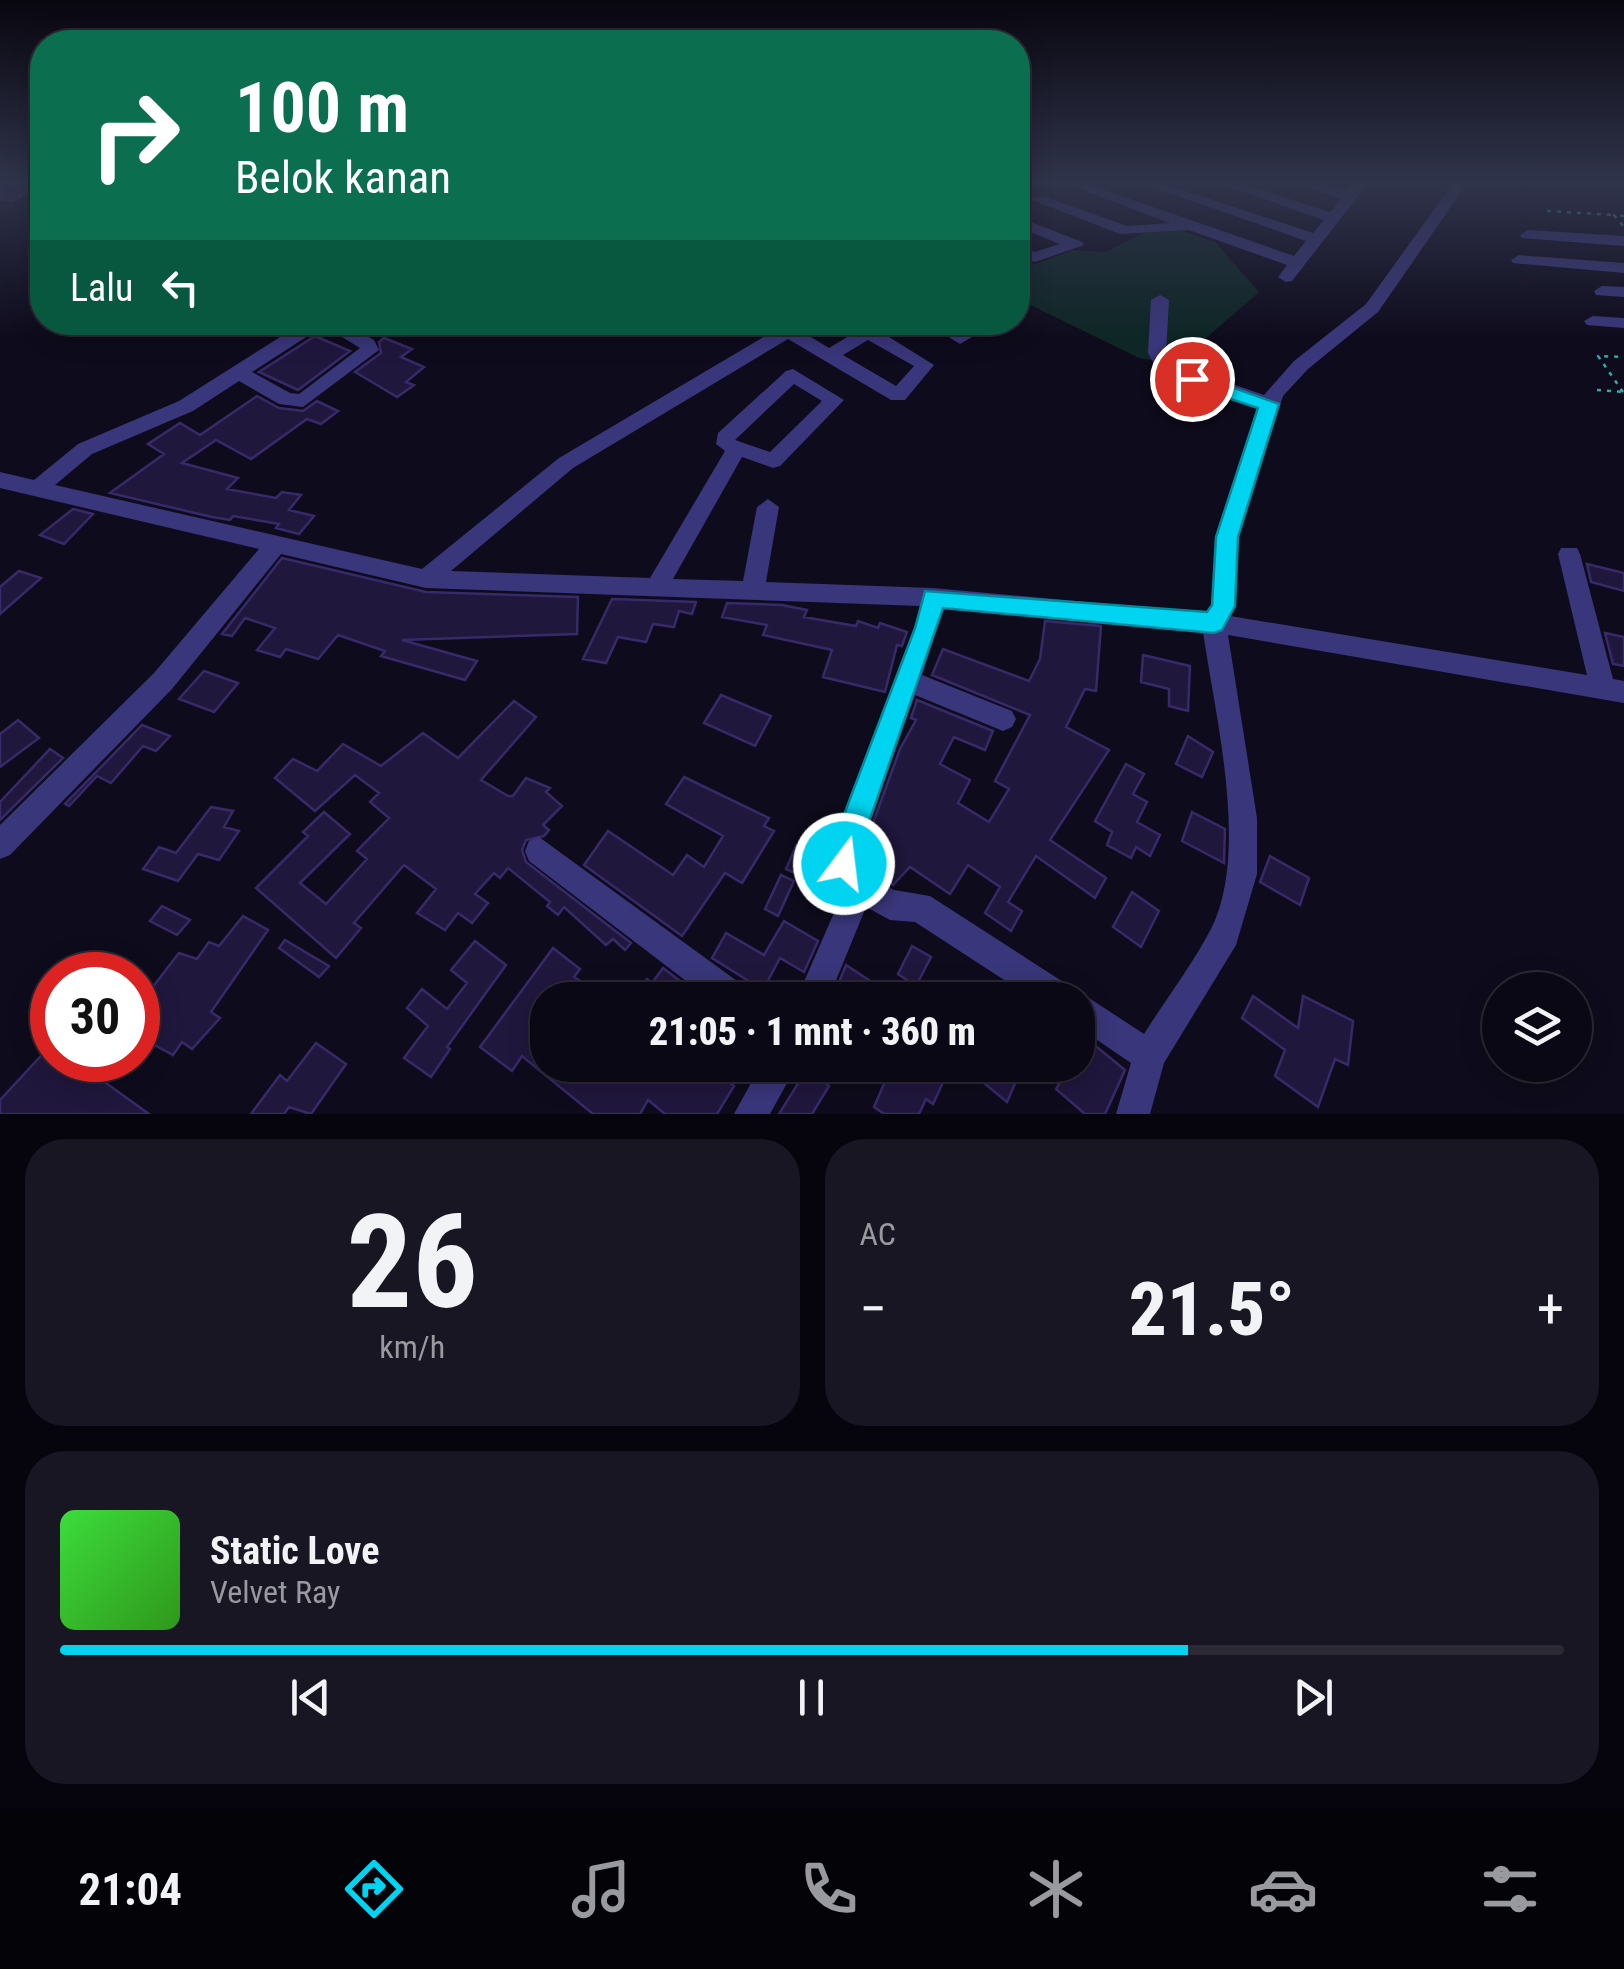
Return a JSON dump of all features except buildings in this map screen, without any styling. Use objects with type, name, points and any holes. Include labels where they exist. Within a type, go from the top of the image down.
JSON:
[{"type":"street","points":[[1030,256],[1076,245],[1051,234]]},
{"type":"street","points":[[1215,234],[1297,262]]},
{"type":"street","points":[[1300,234],[1315,239]]},
{"type":"street","points":[[1286,278],[1319,234]]},
{"type":"street","points":[[1133,1114],[1150,1056],[1225,934],[1242,874],[1243,818],[1214,623],[1224,606],[1227,537],[1269,404],[1290,375],[1372,308],[1424,234]]},
{"type":"street","points":[[1566,264],[1536,235],[1624,241]]},
{"type":"street","points":[[1519,260],[1624,268]]},
{"type":"street","points":[[1602,291],[1624,292]]},
{"type":"street","points":[[1160,300],[1157,353],[1165,367],[1269,404]]},
{"type":"street","points":[[1594,321],[1624,323]]},
{"type":"street","points":[[38,488],[86,449],[176,412],[297,335]]},
{"type":"street","points":[[239,373],[292,402],[303,401],[370,350],[357,335]]},
{"type":"street","points":[[426,579],[576,456],[781,335]]},
{"type":"street","points":[[804,335],[828,357],[891,396],[900,395],[925,365],[887,335]]},
{"type":"street","points":[[828,357],[866,335]]},
{"type":"street","points":[[793,375],[834,400],[773,461],[735,451],[724,443],[725,438],[793,375]]},
{"type":"street","points":[[658,585],[735,451]]},
{"type":"street","points":[[0,480],[426,579],[933,597],[1214,623],[1614,690],[1569,554]]},
{"type":"street","points":[[752,589],[768,508]]},
{"type":"street","points":[[0,845],[163,682],[276,544]]},
{"type":"street","points":[[933,597],[908,680],[844,854],[846,868],[860,886],[890,905],[919,907],[1035,982]]},
{"type":"street","points":[[908,680],[1002,719]]},
{"type":"street","points":[[540,851],[713,982]]},
{"type":"street","points":[[820,982],[860,886]]},
{"type":"street","points":[[1095,1021],[1150,1056]]},
{"type":"street","points":[[751,1114],[770,1082]]},
{"type":"path","points":[[1624,357],[1598,356],[1624,392]]},
{"type":"path","points":[[1597,390],[1624,392]]},
{"type":"green space","points":[[1141,234],[1191,234],[1215,242],[1259,292],[1175,365],[1139,358],[1030,305],[1030,266],[1074,250],[1106,252]]},
{"type":"route","points":[[844,864],[844,854],[927,628],[933,597],[1214,623],[1224,606],[1222,576],[1227,537],[1269,404],[1192,379]]}]
